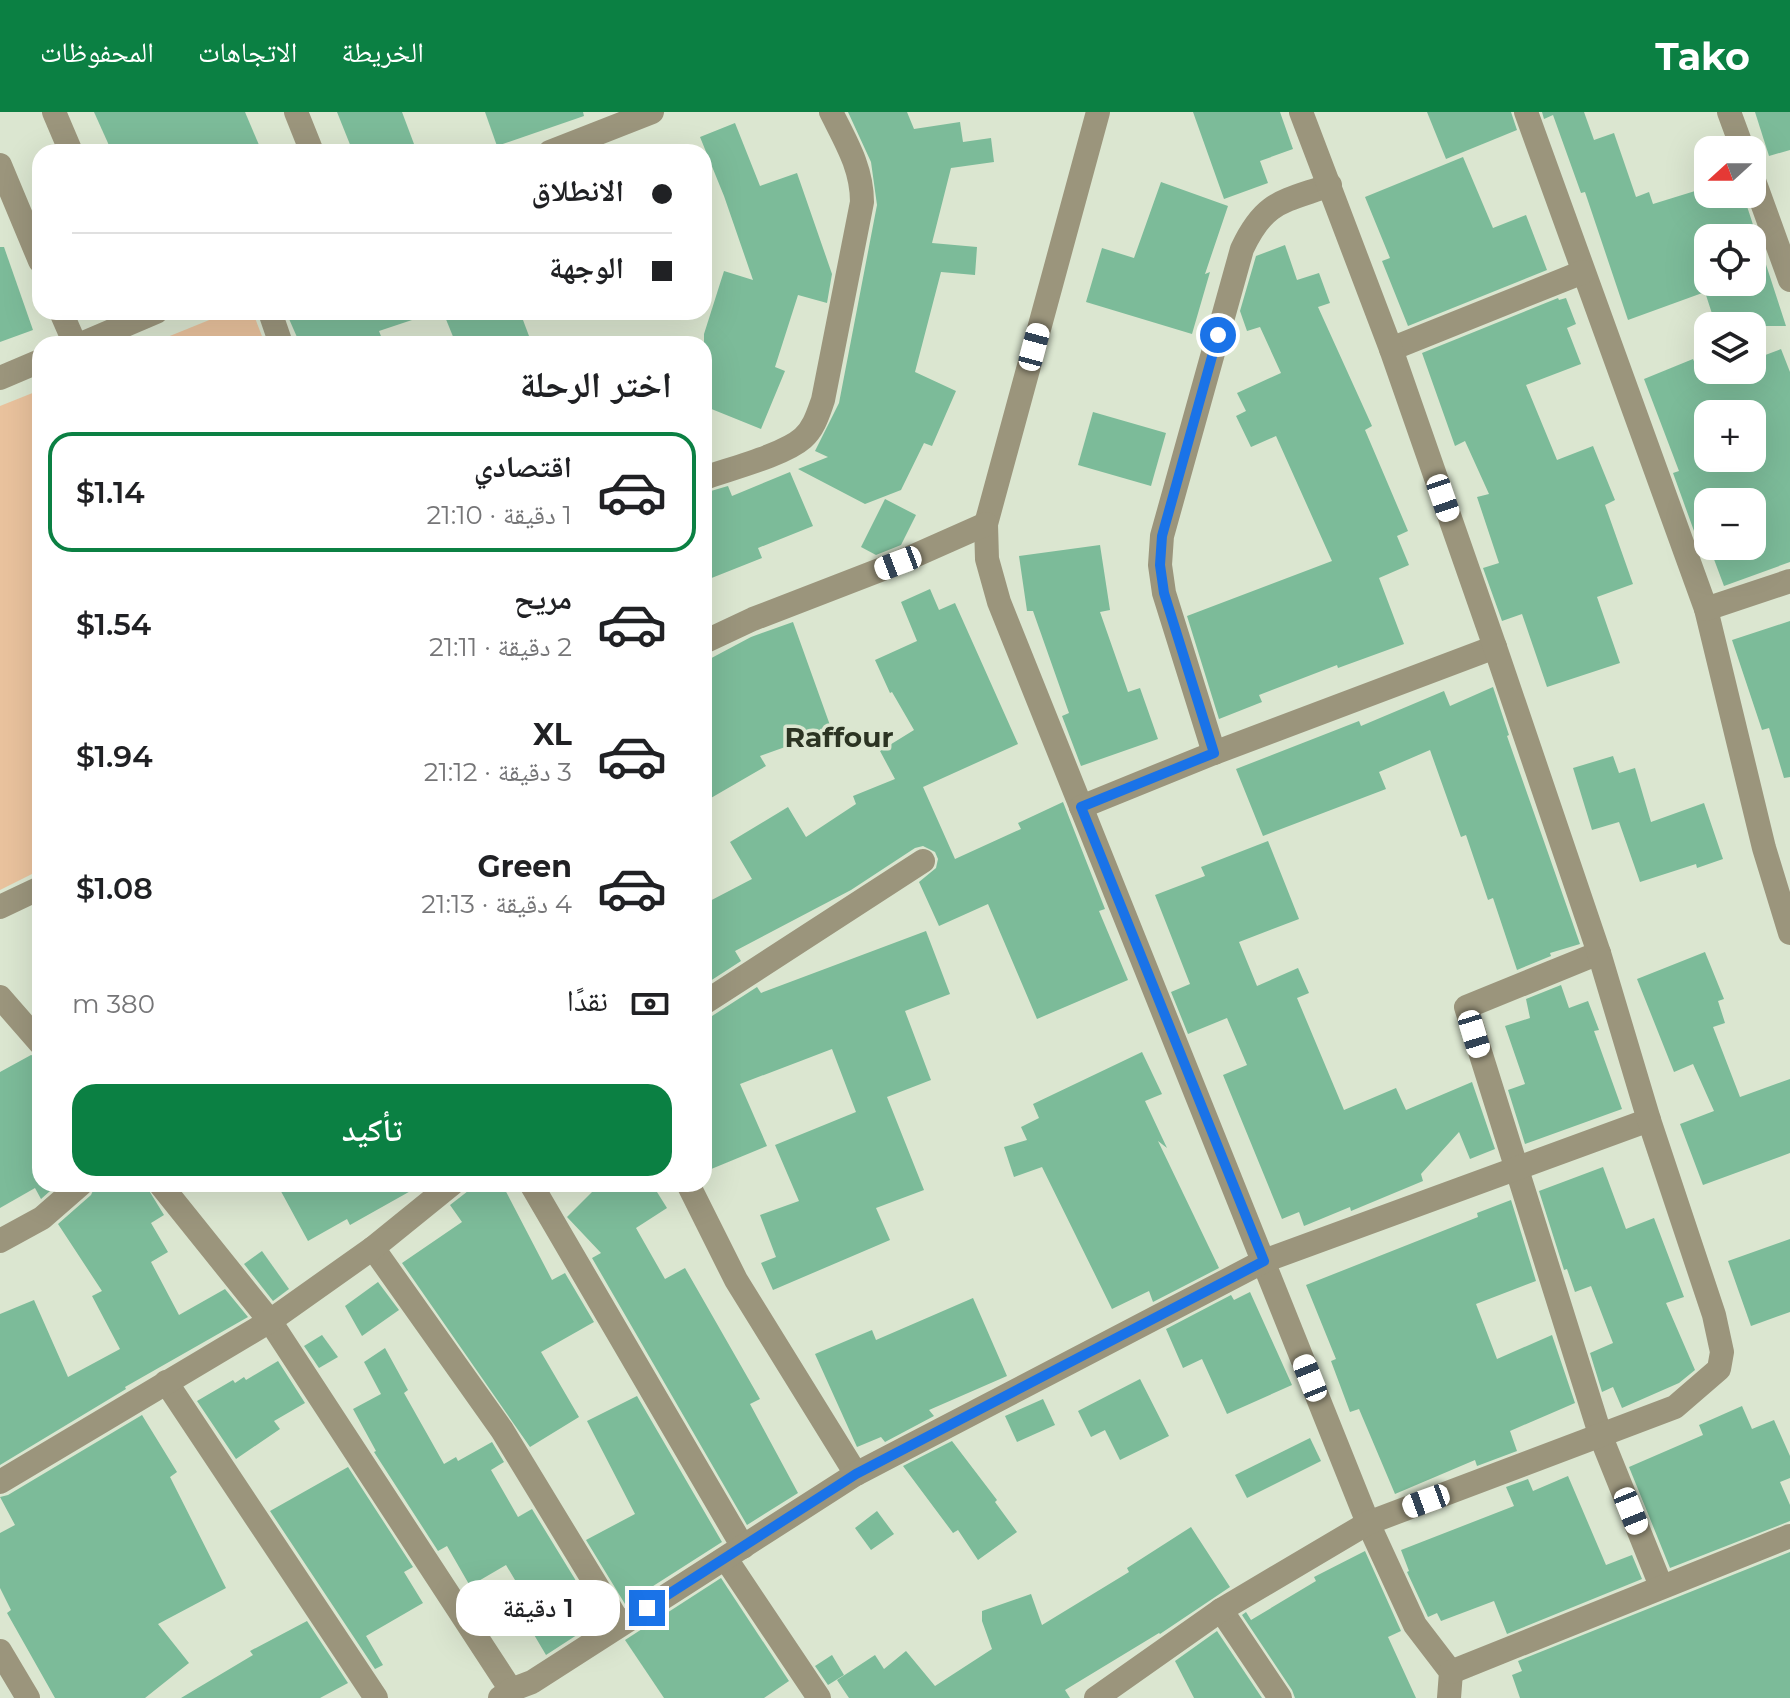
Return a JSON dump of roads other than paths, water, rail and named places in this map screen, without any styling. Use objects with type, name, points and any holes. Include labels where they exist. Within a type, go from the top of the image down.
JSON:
[{"type":"street","points":[[54,112],[68,144]]},
{"type":"street","points":[[296,112],[309,144]]},
{"type":"street","points":[[570,144],[652,112]]},
{"type":"street","points":[[712,475],[802,440],[814,426],[823,400],[862,202],[862,180],[855,159],[831,112]]},
{"type":"street","points":[[1098,112],[986,524],[987,559],[999,602],[1368,1523],[1415,1625],[1451,1672],[1449,1698]]},
{"type":"street","points":[[1096,1698],[1221,1610],[1368,1523],[1675,1407],[1719,1369],[1722,1352],[1714,1315],[1649,1120],[1599,953],[1391,349],[1301,112]]},
{"type":"street","points":[[1526,112],[1706,609],[1764,848],[1790,933]]},
{"type":"street","points":[[1729,112],[1738,136]]},
{"type":"street","points":[[0,165],[32,242]]},
{"type":"street","points":[[1214,753],[1164,593],[1160,565],[1162,536],[1242,249],[1253,225],[1270,207],[1330,185]]},
{"type":"street","points":[[1764,208],[1790,280]]},
{"type":"street","points":[[1391,349],[1583,272]]},
{"type":"street","points":[[99,336],[134,320]]},
{"type":"street","points":[[0,378],[32,364]]},
{"type":"street","points":[[712,638],[986,524]]},
{"type":"street","points":[[1706,609],[1790,581]]},
{"type":"street","points":[[1081,807],[1214,753],[1495,647]]},
{"type":"street","points":[[712,998],[923,861]]},
{"type":"street","points":[[0,907],[32,892]]},
{"type":"street","points":[[1599,953],[1466,1007],[1601,1437],[1661,1586]]},
{"type":"street","points":[[0,997],[32,1034]]},
{"type":"street","points":[[166,1192],[270,1321],[521,1692],[620,1624],[856,1474],[1264,1261],[1649,1120]]},
{"type":"street","points":[[0,1241],[42,1218],[72,1192]]},
{"type":"street","points":[[0,1482],[270,1321],[373,1248],[442,1192]]},
{"type":"street","points":[[535,1192],[734,1553],[819,1698]]},
{"type":"street","points":[[692,1192],[736,1280],[856,1474]]},
{"type":"street","points":[[373,1248],[502,1430],[620,1624]]},
{"type":"street","points":[[166,1382],[376,1698]]},
{"type":"street","points":[[1451,1672],[1790,1536]]},
{"type":"street","points":[[1221,1610],[1280,1698]]},
{"type":"street","points":[[0,1651],[28,1698]]},
{"type":"district","name":"Raffour","points":[[839,737]]}]
